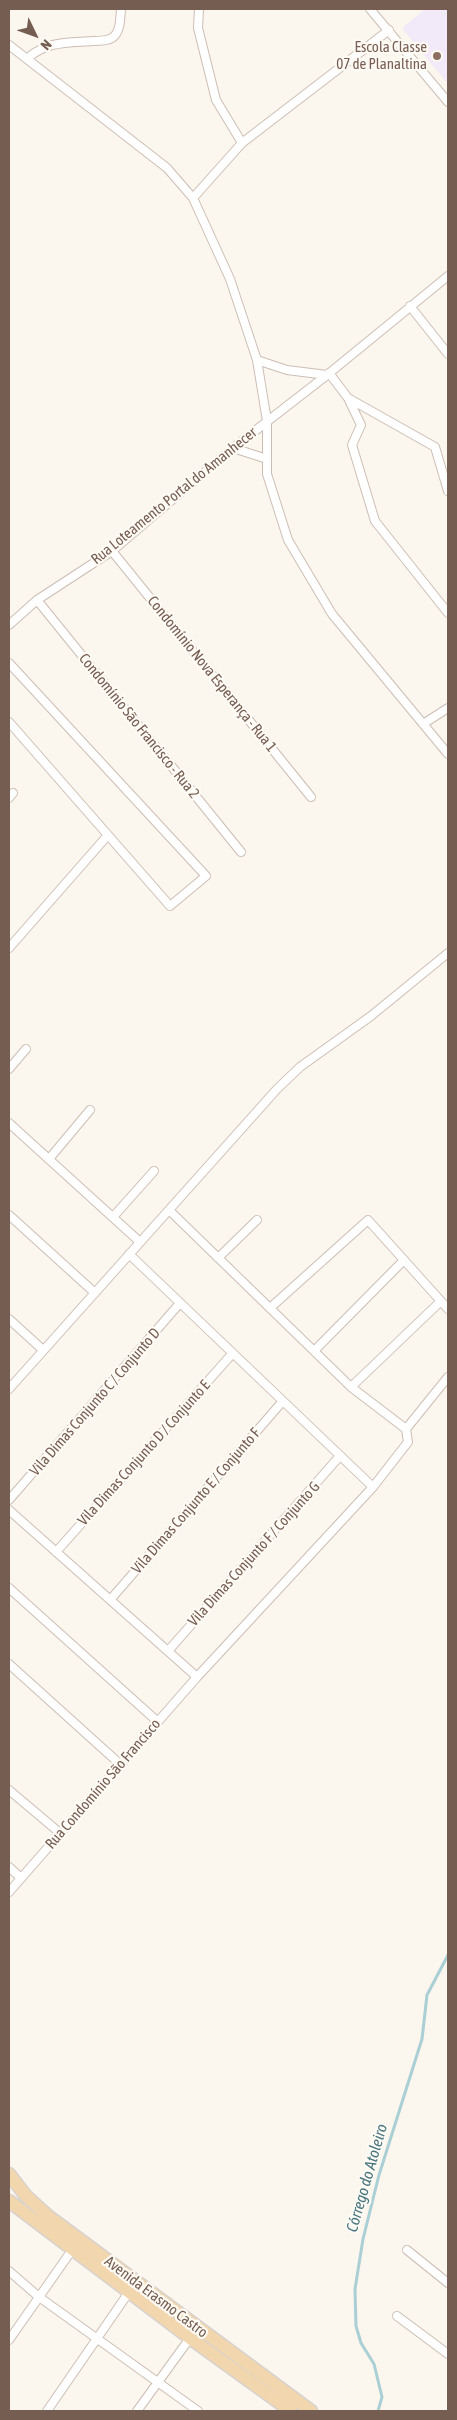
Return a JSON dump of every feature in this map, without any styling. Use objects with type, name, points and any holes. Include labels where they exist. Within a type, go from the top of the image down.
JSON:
[{"type":"main road","name":"Avenida Erasmo Castro","points":[[9,2174],[26,2196],[48,2216],[311,2411]]},
{"type":"main road","name":"Avenida Erasmo Castro","points":[[9,2201],[190,2338],[291,2411]]},
{"type":"street","points":[[28,58],[38,49],[51,44],[103,40],[113,37],[119,29],[120,9]]},
{"type":"street","points":[[198,9],[198,28],[216,100],[242,144]]},
{"type":"street","points":[[370,9],[448,102]]},
{"type":"street","points":[[193,198],[242,144],[389,30]]},
{"type":"street","points":[[9,45],[167,168],[193,198],[230,279],[257,360],[267,421],[268,474],[292,547],[332,614],[448,754]]},
{"type":"street","name":"Rua Loteamento Portal do Amanhecer","points":[[9,625],[37,600],[112,551],[233,448],[328,374],[448,276]]},
{"type":"street","points":[[410,306],[448,354]]},
{"type":"street","points":[[257,360],[287,370],[328,374],[348,398],[361,425],[352,445],[375,521],[448,613]]},
{"type":"street","points":[[348,398],[435,447],[448,491]]},
{"type":"street","points":[[233,448],[267,459]]},
{"type":"street","name":"Condomínio Nova Esperança - Rua 1","points":[[112,551],[311,797]]},
{"type":"street","name":"Condomínio São Francisco - Rua 2","points":[[37,600],[241,852]]},
{"type":"street","points":[[9,663],[206,876],[170,906],[9,722]]},
{"type":"street","points":[[423,724],[448,708]]},
{"type":"street","points":[[9,948],[108,835]]},
{"type":"street","points":[[10,1384],[95,1293],[277,1089],[300,1068],[371,1016],[448,953]]},
{"type":"street","points":[[9,1068],[26,1049]]},
{"type":"street","points":[[49,1159],[90,1110]]},
{"type":"street","points":[[9,1123],[140,1242]]},
{"type":"street","points":[[113,1217],[154,1171]]},
{"type":"street","points":[[169,1210],[351,1387],[406,1429],[448,1377]]},
{"type":"street","points":[[9,1215],[95,1293]]},
{"type":"street","points":[[218,1258],[257,1220]]},
{"type":"street","points":[[270,1308],[368,1220],[448,1309]]},
{"type":"street","points":[[129,1254],[339,1458],[373,1487]]},
{"type":"street","points":[[314,1351],[404,1260]]},
{"type":"street","points":[[351,1387],[441,1301]]},
{"type":"street","name":"Vila Dimas Conjunto C / Conjunto D","points":[[9,1500],[180,1303]]},
{"type":"street","points":[[9,1319],[43,1350]]},
{"type":"street","name":"Vila Dimas Conjunto D / Conjunto E","points":[[56,1552],[232,1354]]},
{"type":"street","name":"Vila Dimas Conjunto E / Conjunto F","points":[[110,1600],[282,1402]]},
{"type":"street","name":"Rua Condomínio São Francisco","points":[[9,1892],[197,1677],[373,1487],[405,1449],[409,1435],[406,1429]]},
{"type":"street","name":"Vila Dimas Conjunto F / Conjunto G","points":[[168,1651],[339,1458]]},
{"type":"street","points":[[9,1510],[197,1677]]},
{"type":"street","points":[[9,1588],[158,1722]]},
{"type":"street","points":[[9,1664],[121,1765]]},
{"type":"street","points":[[9,1790],[60,1833]]},
{"type":"street","points":[[9,1867],[21,1878]]},
{"type":"street","points":[[9,2340],[72,2250]]},
{"type":"street","points":[[407,2250],[448,2283]]},
{"type":"street","points":[[9,2271],[39,2297],[198,2411]]},
{"type":"street","points":[[46,2411],[129,2292]]},
{"type":"street","points":[[397,2316],[448,2354]]},
{"type":"street","points":[[137,2411],[190,2338]]},
{"type":"shaded area","name":"Escola Classe 07 de Planaltina","points":[[425,9],[448,9],[448,84],[402,28]]},
{"type":"waterway","name":"Córrego do Atoleiro","points":[[378,2411],[382,2397],[374,2364],[361,2343],[356,2326],[355,2289],[363,2239],[379,2175],[422,2039],[427,1995],[448,1955]]},
{"type":"place","name":"Escola Classe 07 de Planaltina","points":[[437,56]]}]
